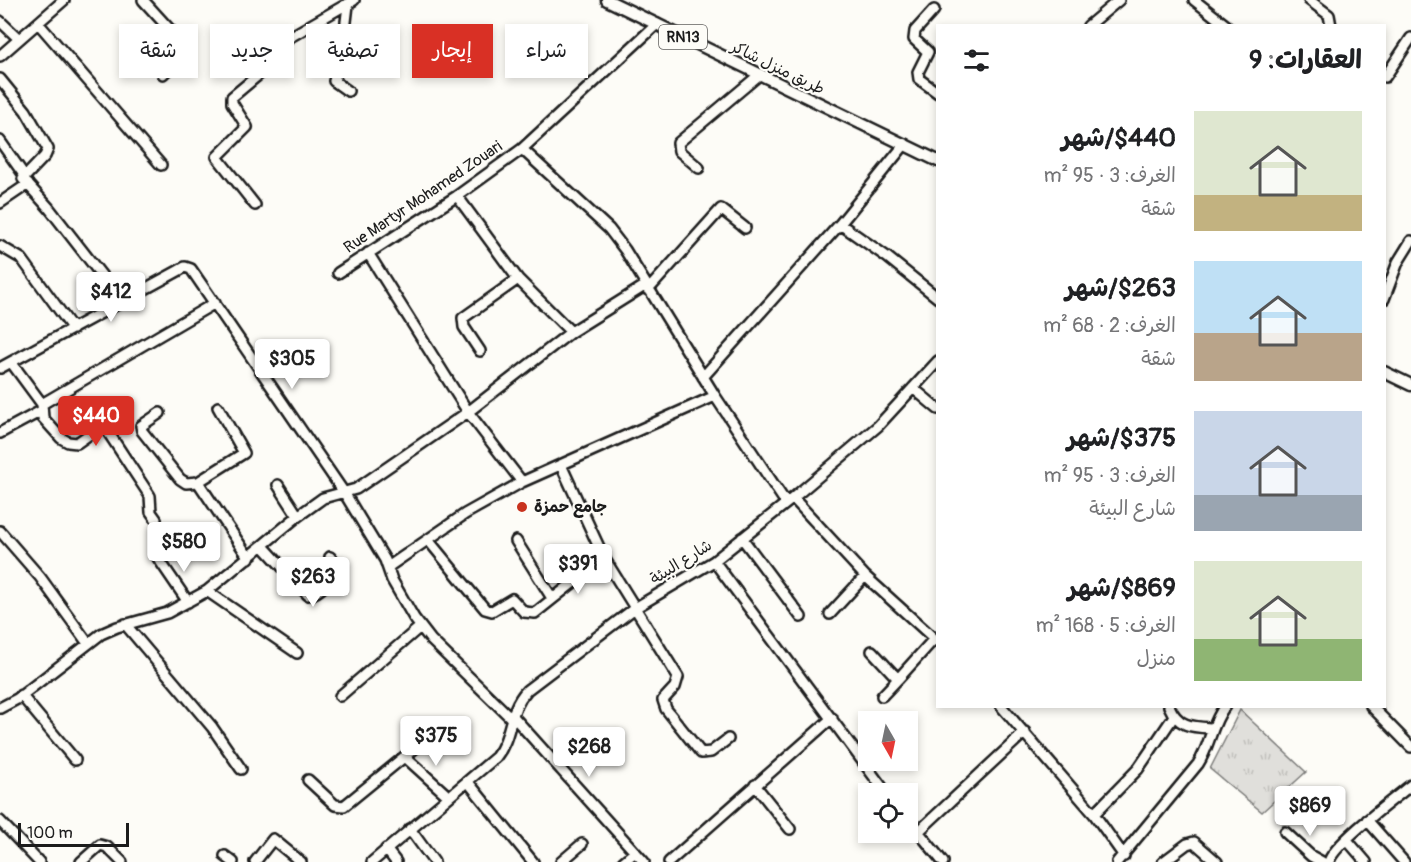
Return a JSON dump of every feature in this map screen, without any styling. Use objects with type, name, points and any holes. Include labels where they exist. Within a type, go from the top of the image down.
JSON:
[{"type":"main road","name":"طريق منزل شاكر","points":[[607,0],[936,160]]},
{"type":"main road","points":[[1386,373],[1411,385]]},
{"type":"street","points":[[0,56],[64,0]]},
{"type":"street","points":[[143,0],[166,24]]},
{"type":"street","points":[[1090,24],[1119,0]]},
{"type":"street","points":[[1194,0],[1224,24]]},
{"type":"street","points":[[1310,0],[1329,15],[1331,24]]},
{"type":"street","points":[[348,91],[334,81],[351,2]]},
{"type":"street","points":[[255,204],[217,157],[247,127],[232,103],[232,97],[274,62],[277,49],[285,40],[351,2]]},
{"type":"street","points":[[934,10],[915,31],[914,39],[928,52],[918,72],[919,79],[936,92]]},
{"type":"street","points":[[0,21],[19,39]]},
{"type":"street","points":[[38,23],[161,165]]},
{"type":"street","name":"Rue Martyr Mohamed Zouari","points":[[338,273],[457,196],[522,149],[657,24]]},
{"type":"street","points":[[1386,76],[1411,38]]},
{"type":"street","points":[[699,168],[679,151],[678,143],[759,75]]},
{"type":"street","points":[[0,79],[26,111],[48,149],[26,179],[0,203]]},
{"type":"street","points":[[0,141],[26,179],[102,276]]},
{"type":"street","points":[[703,377],[840,224],[905,144]]},
{"type":"street","points":[[522,149],[609,229],[625,249],[715,396],[789,501],[865,576],[936,640],[882,696]]},
{"type":"street","points":[[457,196],[518,279],[571,332]]},
{"type":"street","points":[[0,708],[21,695],[87,642],[125,624],[167,613],[207,591],[298,516],[330,495],[345,494],[356,489],[468,412],[571,332],[647,288],[722,209],[745,228]]},
{"type":"street","points":[[840,224],[887,256],[936,296]]},
{"type":"street","points":[[1386,294],[1398,262],[1411,241]]},
{"type":"street","points":[[0,246],[22,259],[73,329]]},
{"type":"street","points":[[368,253],[468,412],[522,482]]},
{"type":"street","points":[[0,368],[185,267],[191,269],[345,494],[420,627],[511,716],[644,862]]},
{"type":"street","points":[[480,351],[464,327],[464,318],[518,279]]},
{"type":"street","points":[[0,433],[215,303]]},
{"type":"street","points":[[11,362],[42,407],[47,423],[68,442],[77,443],[97,429],[106,429],[150,495],[151,512],[156,519]]},
{"type":"street","name":"شارع البيئة","points":[[372,862],[448,796],[468,782],[502,750],[511,716],[527,690],[635,608],[714,561],[789,501],[873,430],[936,362]]},
{"type":"street","points":[[913,388],[936,407]]},
{"type":"street","points":[[388,567],[429,541],[465,514],[522,482],[715,396]]},
{"type":"street","points":[[160,413],[140,428],[180,479],[186,483],[198,482],[244,453],[218,407]]},
{"type":"street","points":[[561,465],[604,558],[678,677],[675,687],[663,700],[666,709],[701,753],[711,752],[728,739]]},
{"type":"street","points":[[198,482],[249,558]]},
{"type":"street","points":[[278,485],[298,516]]},
{"type":"street","points":[[0,531],[40,578],[87,642]]},
{"type":"street","points":[[742,538],[801,617]]},
{"type":"street","points":[[429,541],[488,611],[512,599],[524,612],[531,614],[604,558]]},
{"type":"street","points":[[516,541],[552,598]]},
{"type":"street","points":[[264,546],[308,595],[315,593],[335,574],[336,566],[330,558]]},
{"type":"street","points":[[158,558],[188,602]]},
{"type":"street","points":[[714,561],[879,783]]},
{"type":"street","points":[[830,614],[865,576]]},
{"type":"street","points":[[207,591],[297,653]]},
{"type":"street","points":[[125,624],[212,728],[241,769]]},
{"type":"street","points":[[340,696],[420,627]]},
{"type":"street","points":[[872,651],[898,679]]},
{"type":"street","points":[[21,695],[75,760]]},
{"type":"street","points":[[1002,708],[1094,814],[1120,859],[1198,764],[1207,748],[1212,728],[1224,708]]},
{"type":"street","points":[[1170,708],[1174,716],[1191,728],[1212,728]]},
{"type":"street","points":[[1373,708],[1411,747]]},
{"type":"street","points":[[1094,814],[1138,769],[1174,716]]},
{"type":"street","points":[[669,862],[832,718]]},
{"type":"street","points":[[308,780],[335,805],[342,807],[441,726]]},
{"type":"street","points":[[943,862],[918,832],[1024,732]]},
{"type":"street","points":[[405,757],[448,796]]},
{"type":"street","points":[[468,782],[534,862]]},
{"type":"street","points":[[755,785],[790,829]]},
{"type":"street","points":[[1329,862],[1333,852],[1367,820],[1411,785]]},
{"type":"street","points":[[1367,820],[1404,862]]},
{"type":"street","points":[[0,821],[39,862]]},
{"type":"street","points":[[410,829],[434,862]]},
{"type":"street","points":[[1285,832],[1311,856],[1322,862]]},
{"type":"street","points":[[255,862],[273,839],[301,862]]},
{"type":"street","points":[[1347,840],[1366,862]]},
{"type":"street","points":[[1163,862],[1187,843],[1194,842],[1217,862]]},
{"type":"street","points":[[561,862],[582,844]]},
{"type":"street","points":[[81,862],[100,845],[107,847],[122,862]]},
{"type":"street","points":[[386,849],[396,862]]},
{"type":"street","points":[[623,862],[635,852]]},
{"type":"green space","points":[[1240,710],[1306,772],[1262,812],[1210,769]]},
{"type":"place","name":"جامع حمزة","points":[[522,507]]}]
